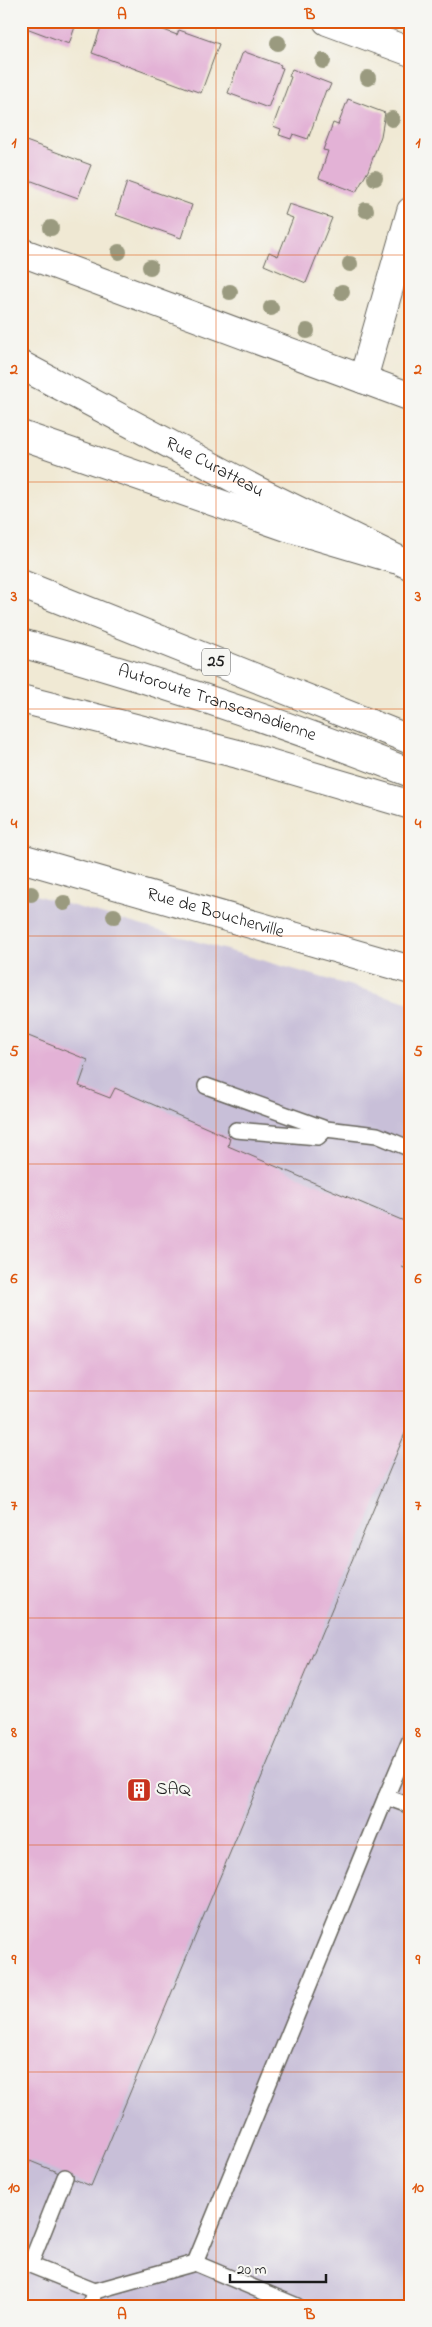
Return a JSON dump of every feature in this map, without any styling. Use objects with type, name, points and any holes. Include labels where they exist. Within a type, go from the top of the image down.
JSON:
[{"type":"main road","points":[[327,21],[411,52]]},
{"type":"main road","points":[[363,379],[411,211]]},
{"type":"main road","points":[[21,252],[411,397]]},
{"type":"main road","name":"Rue Curatteau","points":[[21,365],[256,490],[403,562]]},
{"type":"main road","points":[[21,435],[287,527],[403,562]]},
{"type":"main road","name":"Autoroute Transcanadienne","points":[[21,584],[411,740]]},
{"type":"main road","name":"Autoroute Transcanadienne","points":[[21,643],[160,683],[329,741],[411,773]]},
{"type":"main road","points":[[21,699],[238,754],[411,805]]},
{"type":"main road","name":"Rue de Boucherville","points":[[21,858],[411,970]]},
{"type":"lane","points":[[206,1086],[326,1130],[377,1135],[411,1149]]},
{"type":"lane","points":[[236,1130],[318,1137],[326,1130]]},
{"type":"lane","points":[[195,2263],[411,1738]]},
{"type":"lane","points":[[386,1797],[411,1806]]},
{"type":"lane","points":[[65,2177],[30,2265],[95,2291],[195,2263],[297,2306]]},
{"type":"lane","points":[[89,2306],[95,2291]]},
{"type":"shaded area","points":[[21,891],[411,1003],[411,2306],[21,2306]]},
{"type":"building","points":[[21,21],[77,21],[69,44],[21,26]]},
{"type":"building","points":[[103,21],[149,21],[148,24],[177,35],[179,30],[219,44],[201,93],[92,53]]},
{"type":"building","points":[[245,52],[281,65],[280,67],[283,68],[268,108],[228,93],[242,54]]},
{"type":"building","points":[[292,69],[331,84],[328,91],[326,90],[308,139],[293,134],[291,139],[279,135],[281,129],[273,126],[291,77],[289,76]]},
{"type":"building","points":[[348,99],[385,113],[381,136],[368,171],[356,192],[319,178],[328,151],[323,150],[333,123],[338,125]]},
{"type":"building","points":[[26,141],[91,165],[78,198],[21,177],[21,155]]},
{"type":"building","points":[[127,182],[192,205],[181,238],[116,215]]},
{"type":"building","points":[[289,204],[332,218],[306,283],[264,265],[269,252],[278,256],[293,218],[285,215]]},
{"type":"building","name":"SAQ","points":[[21,1033],[88,1060],[79,1086],[110,1098],[115,1088],[230,1138],[228,1146],[411,1224],[411,1245],[402,1267],[411,1271],[411,1419],[91,2186],[30,2161],[21,2181]]},
{"type":"place","name":"SAQ","points":[[139,1790]]}]
